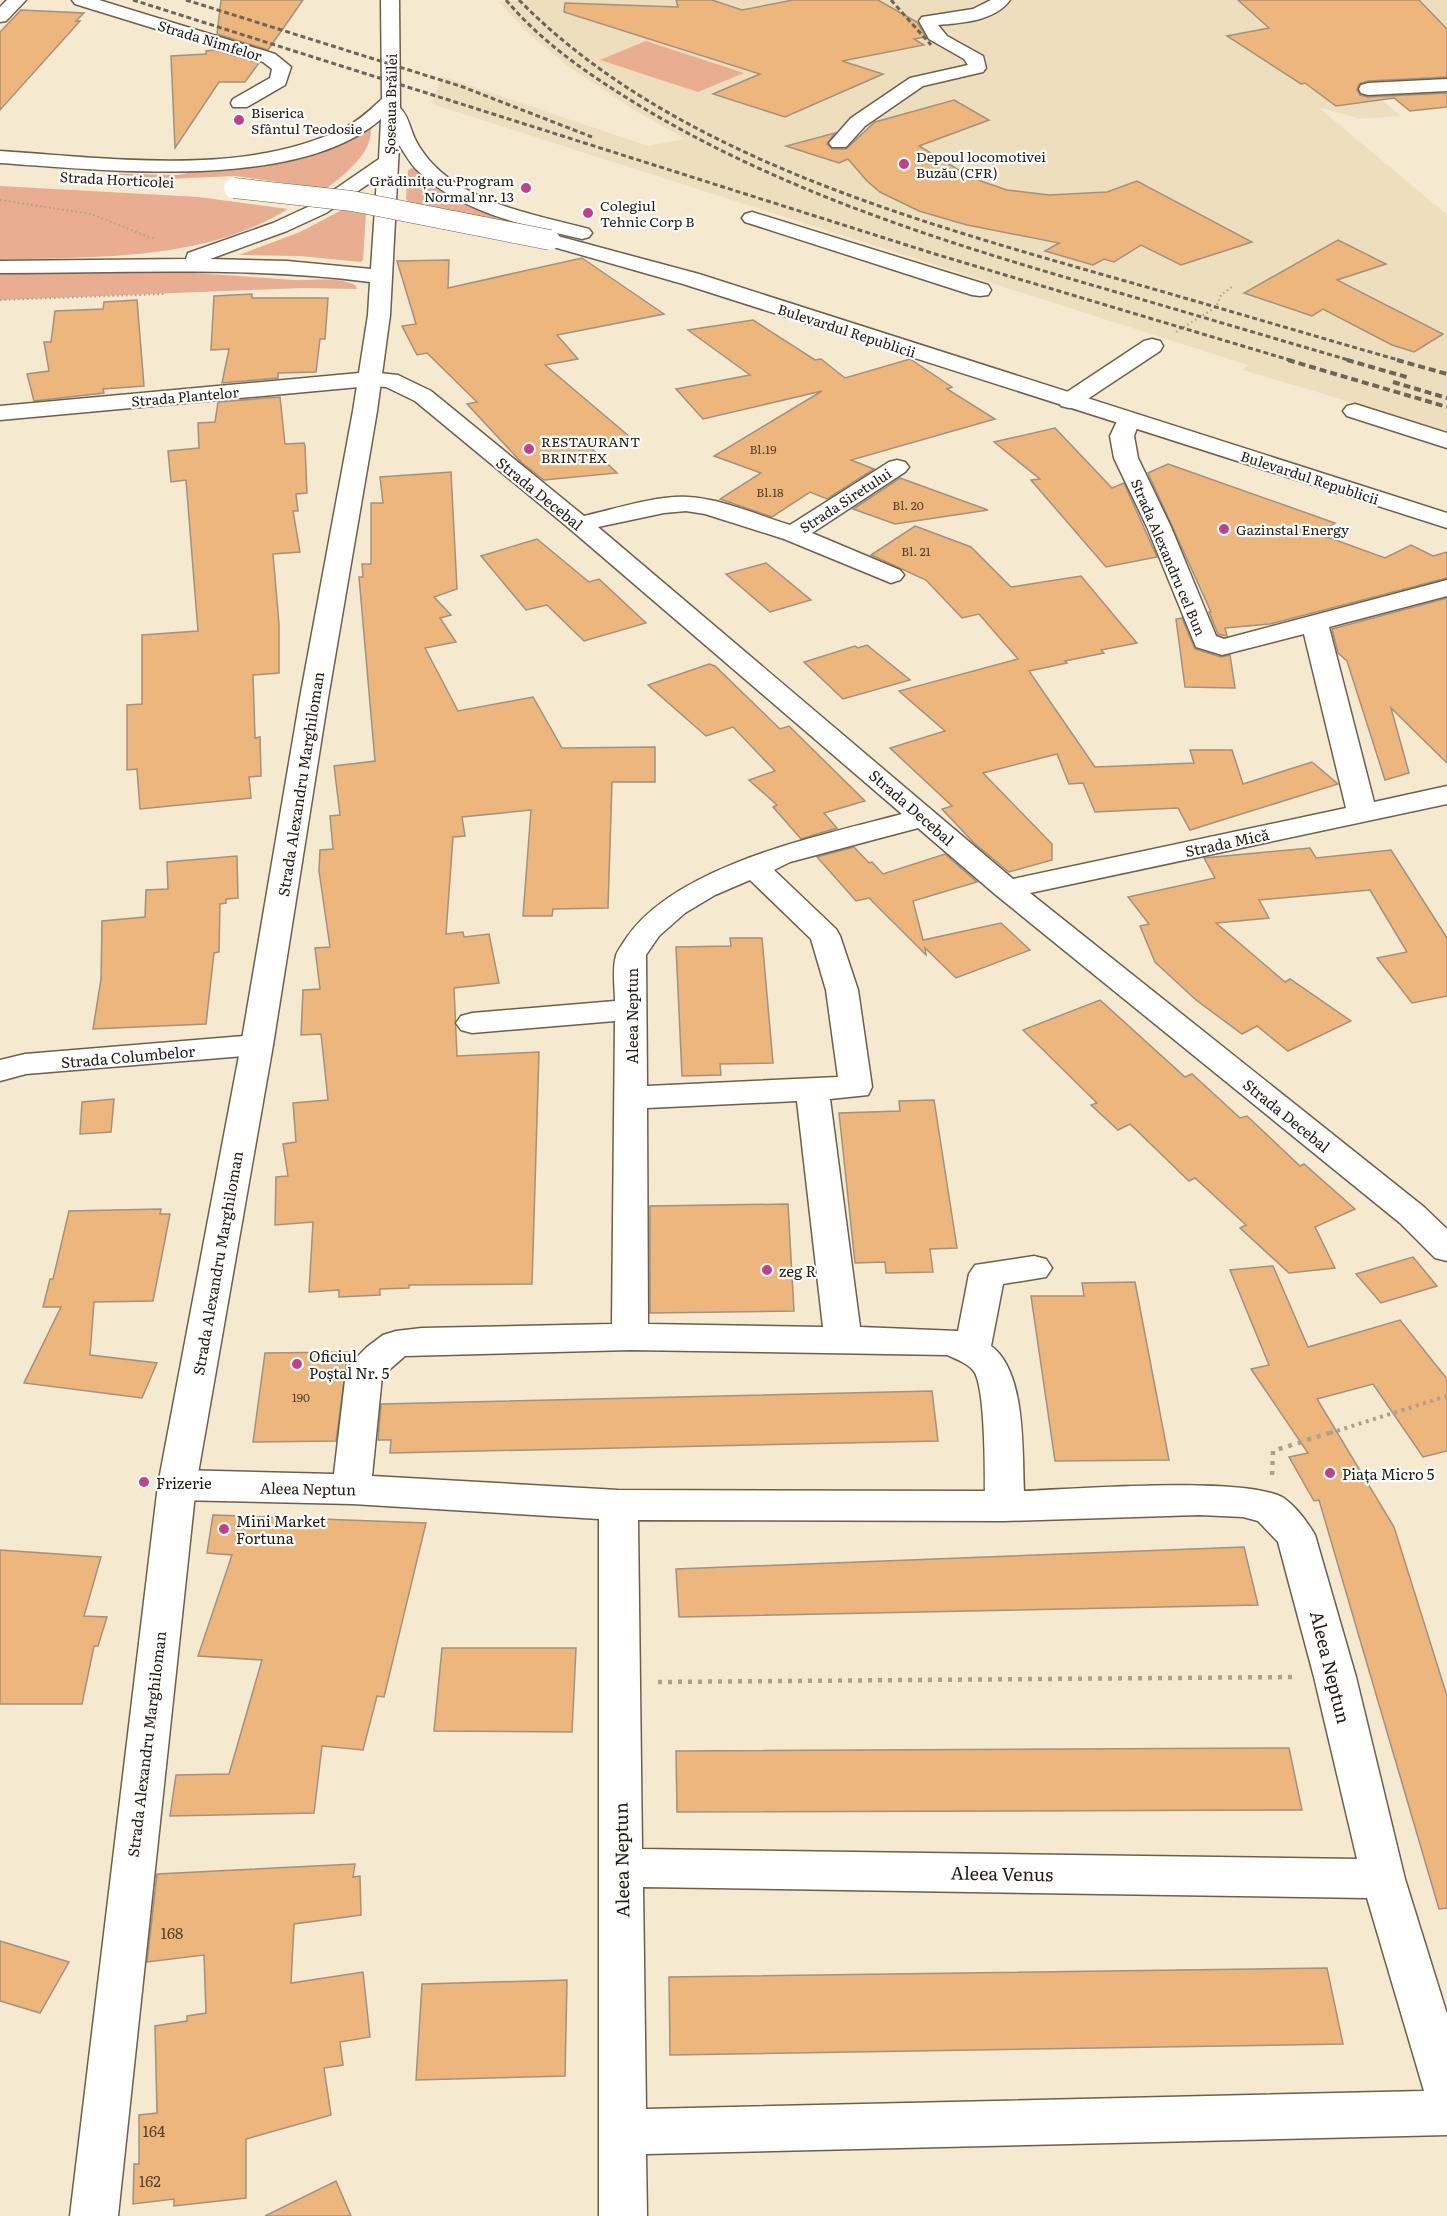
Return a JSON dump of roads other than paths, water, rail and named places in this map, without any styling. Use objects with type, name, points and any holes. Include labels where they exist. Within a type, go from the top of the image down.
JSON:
[{"type":"street","points":[[0,17],[17,0]]},
{"type":"street","name":"Strada Nimfelor","points":[[81,0],[268,58],[282,67],[278,81],[240,103]]},
{"type":"street","name":"Șoseaua Brăilei","points":[[379,315],[392,107],[390,0]]},
{"type":"street","points":[[838,143],[858,122],[917,82],[977,68],[977,60],[934,34],[928,21],[981,12],[998,5],[1001,0]]},
{"type":"street","points":[[1368,89],[1447,85]]},
{"type":"street","points":[[0,157],[186,165],[265,158],[305,150],[354,130],[392,107],[402,137],[414,157],[460,194],[495,208],[611,241],[731,279],[809,309],[857,333]]},
{"type":"street","points":[[168,265],[240,242],[299,218],[347,191],[389,160]]},
{"type":"street","name":"Strada Horticolei","points":[[0,174],[187,184]]},
{"type":"street","name":"Bulevardul Republicii","points":[[211,186],[362,203],[550,240],[692,279],[1447,521]]},
{"type":"street","points":[[752,218],[980,290]]},
{"type":"street","points":[[0,267],[168,265],[288,267],[382,277]]},
{"type":"street","name":"Strada Alexandru Marghiloman","points":[[94,2216],[132,1860],[177,1485],[257,1045],[379,315]]},
{"type":"street","points":[[1069,401],[1152,346]]},
{"type":"street","name":"Strada Plantelor","points":[[0,412],[370,379]]},
{"type":"street","name":"Strada Decebal","points":[[370,379],[390,380],[423,396],[579,524],[1007,890],[1403,1208],[1447,1249]]},
{"type":"street","points":[[1355,411],[1447,441]]},
{"type":"street","name":"Strada Alexandru cel Bun","points":[[1128,420],[1122,436],[1126,458],[1159,527],[1205,642],[1222,647],[1315,624]]},
{"type":"street","name":"Strada Siretului","points":[[793,534],[897,466]]},
{"type":"street","name":"Strada Siretului","points":[[579,524],[645,509],[686,504],[708,507],[793,534],[891,575]]},
{"type":"street","points":[[1362,813],[1315,624],[1447,588]]},
{"type":"street","name":"Strada Mică","points":[[1007,890],[1447,795]]},
{"type":"street","name":"Aleea Neptun","points":[[630,1337],[631,955],[647,930],[674,907],[704,889],[780,856],[924,817]]},
{"type":"street","points":[[630,1098],[856,1087],[842,990],[825,936],[753,866]]},
{"type":"street","points":[[472,1023],[631,1010]]},
{"type":"street","name":"Strada Columbelor","points":[[0,1071],[25,1064],[257,1045]]},
{"type":"street","points":[[812,1089],[843,1340]]},
{"type":"street","points":[[972,1350],[987,1274],[1034,1268]]},
{"type":"street","points":[[352,1489],[364,1372],[396,1344],[422,1341],[630,1337],[951,1342],[972,1350],[992,1368],[997,1388],[1005,1506]]},
{"type":"street","name":"Aleea Neptun","points":[[177,1485],[352,1489],[618,1505],[1005,1506],[1199,1500],[1243,1502],[1271,1509],[1295,1535],[1335,1677],[1383,1879],[1447,2090]]},
{"type":"street","name":"Aleea Neptun","points":[[618,1505],[623,2216]]},
{"type":"street","name":"Aleea Venus","points":[[622,1868],[1383,1879]]},
{"type":"street","points":[[624,2132],[1447,2113]]},
{"type":"railway","points":[[133,0],[935,254],[1293,361]]},
{"type":"railway","points":[[186,0],[463,87],[592,137]]},
{"type":"railway","points":[[506,0],[554,47],[645,109],[701,140],[818,194],[1000,258],[1352,361]]},
{"type":"railway","points":[[519,0],[579,53],[645,99],[717,139],[793,173],[871,203],[950,229],[1402,361]]},
{"type":"railway","points":[[891,0],[931,45]]},
{"type":"railway","points":[[1288,360],[1447,407]]},
{"type":"railway","points":[[1347,360],[1410,378]]},
{"type":"railway","points":[[1397,360],[1447,374]]},
{"type":"railway","points":[[1393,382],[1447,398]]},
{"type":"place","name":"Biserica Sfântul Teodosie","points":[[239,120]]},
{"type":"place","name":"Depoul locomotivei Buzău (CFR)","points":[[904,164]]},
{"type":"place","name":"Grădinița cu Program Normal nr. 13","points":[[526,188]]},
{"type":"place","name":"Colegiul Tehnic Corp B","points":[[588,213]]},
{"type":"place","name":"RESTAURANT BRINTEX","points":[[529,449]]},
{"type":"place","name":"Gazinstal Energy","points":[[1224,529]]},
{"type":"place","name":"zeg R","points":[[767,1270]]},
{"type":"place","name":"Oficiul Poștal Nr. 5","points":[[297,1364]]},
{"type":"place","name":"Piața Micro 5","points":[[1330,1473]]},
{"type":"place","name":"Frizerie","points":[[144,1482]]},
{"type":"place","name":"Mini Market Fortuna","points":[[224,1529]]}]
